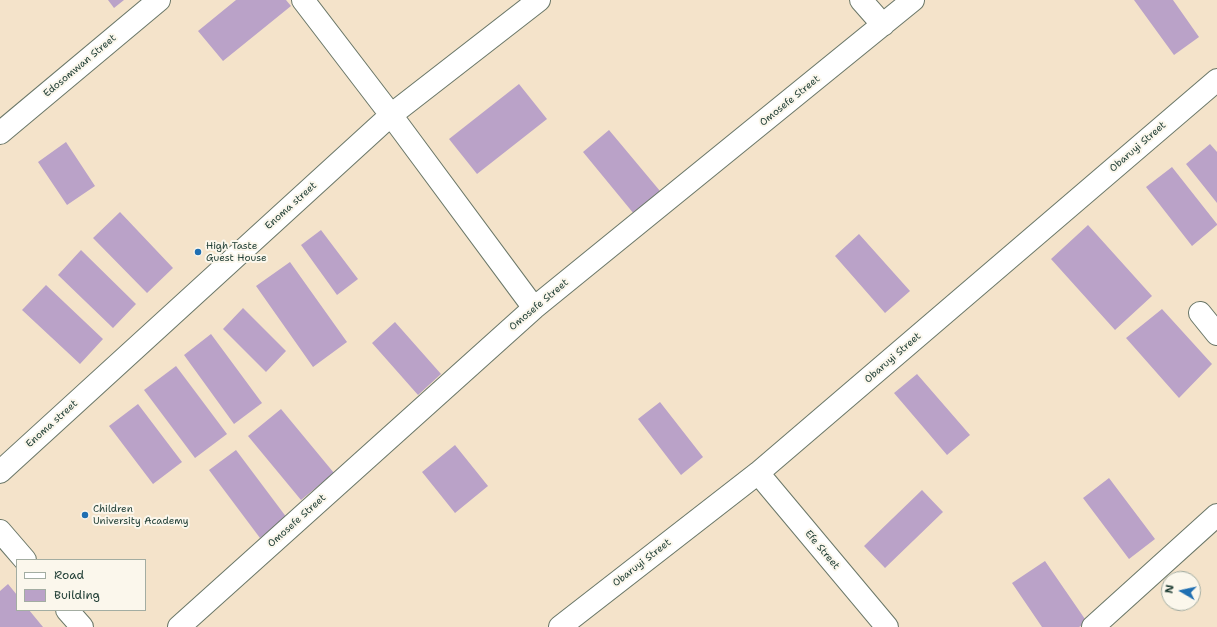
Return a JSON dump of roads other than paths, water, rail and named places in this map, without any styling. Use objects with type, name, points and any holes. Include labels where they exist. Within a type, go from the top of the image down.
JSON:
[{"type":"street","name":"Edosomwan Street","points":[[0,133],[159,0]]},
{"type":"street","points":[[302,0],[391,115],[534,308]]},
{"type":"street","name":"Enoma street","points":[[0,472],[391,115],[539,0]]},
{"type":"street","points":[[861,0],[883,25]]},
{"type":"street","name":"Omosefe Street","points":[[178,627],[534,308],[913,0]]},
{"type":"street","name":"Obaruyi Street","points":[[560,627],[758,473],[1217,80]]},
{"type":"street","points":[[1200,313],[1217,334]]},
{"type":"street","name":"Efe Street","points":[[758,473],[886,627]]},
{"type":"street","points":[[1093,627],[1217,516]]},
{"type":"street","points":[[0,530],[24,559]]},
{"type":"street","points":[[68,611],[82,627]]},
{"type":"place","name":"High Taste Guest House","points":[[198,252]]},
{"type":"place","name":"Children University Academy","points":[[85,515]]}]
